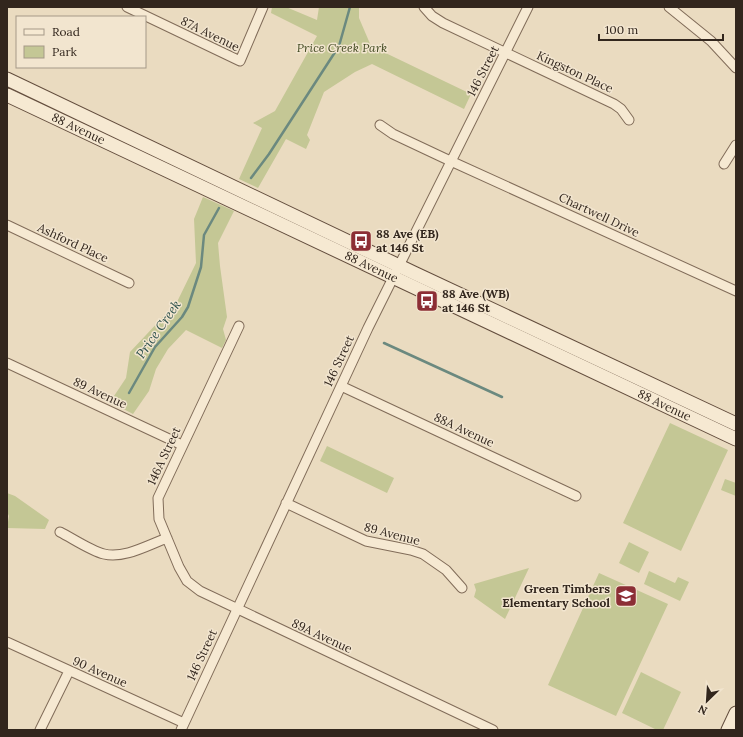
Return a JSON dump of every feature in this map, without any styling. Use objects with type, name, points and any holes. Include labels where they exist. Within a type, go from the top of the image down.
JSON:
[{"type":"main road","name":"88 Avenue","points":[[7,79],[399,266],[736,424]]},
{"type":"main road","name":"88 Avenue","points":[[7,94],[736,439]]},
{"type":"main road","points":[[728,730],[736,713]]},
{"type":"street","name":"87A Avenue","points":[[127,7],[146,16]]},
{"type":"street","name":"87A Avenue","points":[[146,16],[240,61],[263,7]]},
{"type":"street","name":"146 Street","points":[[182,727],[341,386],[528,7]]},
{"type":"street","points":[[669,7],[711,41],[736,68]]},
{"type":"street","name":"Kingston Place","points":[[426,10],[442,23],[614,104],[621,109],[629,120]]},
{"type":"street","points":[[380,126],[393,134],[452,161]]},
{"type":"street","points":[[724,164],[736,145]]},
{"type":"street","name":"Chartwell Drive","points":[[452,161],[736,291]]},
{"type":"street","name":"Ashford Place","points":[[7,225],[129,283]]},
{"type":"street","name":"146A Street","points":[[166,538],[158,513],[158,498],[239,326]]},
{"type":"street","name":"89 Avenue","points":[[7,363],[182,445]]},
{"type":"street","name":"88A Avenue","points":[[341,386],[576,496]]},
{"type":"street","name":"89 Avenue","points":[[286,503],[366,540],[423,554],[446,570],[462,588]]},
{"type":"street","points":[[60,532],[104,554],[133,551],[166,538]]},
{"type":"street","name":"89A Avenue","points":[[166,538],[187,581],[200,591],[493,730]]},
{"type":"street","name":"90 Avenue","points":[[7,642],[182,727]]},
{"type":"street","points":[[40,730],[68,671]]},
{"type":"green space","name":"Price Creek Park","points":[[272,7],[286,7],[317,20],[319,7],[359,7],[359,18],[371,46],[471,94],[464,109],[372,64],[355,72],[324,92],[307,135],[310,140],[306,149],[286,139],[258,188],[239,179],[262,128],[253,123],[275,111],[317,36],[271,13]]},
{"type":"green space","points":[[203,197],[234,211],[218,243],[227,317],[223,329],[226,340],[222,348],[186,330],[168,349],[156,369],[149,391],[133,414],[110,402],[126,378],[130,352],[177,302],[196,263],[194,219]]},
{"type":"green space","points":[[670,423],[728,450],[681,551],[623,523]]},
{"type":"green space","points":[[327,446],[394,478],[387,493],[320,461]]},
{"type":"green space","points":[[725,479],[736,483],[736,496],[721,490]]},
{"type":"green space","points":[[7,493],[15,496],[49,520],[45,529],[7,528],[9,516],[7,512]]},
{"type":"green space","points":[[629,542],[649,552],[639,573],[619,563]]},
{"type":"green space","points":[[529,568],[505,619],[474,597],[476,590],[474,584]]},
{"type":"green space","points":[[649,571],[675,583],[678,577],[689,582],[680,601],[644,584]]},
{"type":"green space","points":[[599,573],[668,604],[616,716],[548,685]]},
{"type":"green space","points":[[641,672],[681,692],[663,730],[657,730],[622,713]]},
{"type":"waterway","name":"Price Creek","points":[[251,178],[269,154],[339,46],[350,7]]},
{"type":"waterway","name":"Price Creek","points":[[129,393],[155,347],[182,317],[188,307],[201,267],[204,235],[219,208]]},
{"type":"waterway","points":[[384,343],[502,397]]},
{"type":"place","name":"88 Ave (EB) at 146 St","points":[[361,241]]},
{"type":"place","name":"88 Ave (WB) at 146 St","points":[[427,301]]},
{"type":"place","name":"Green Timbers Elementary School","points":[[626,596]]}]
